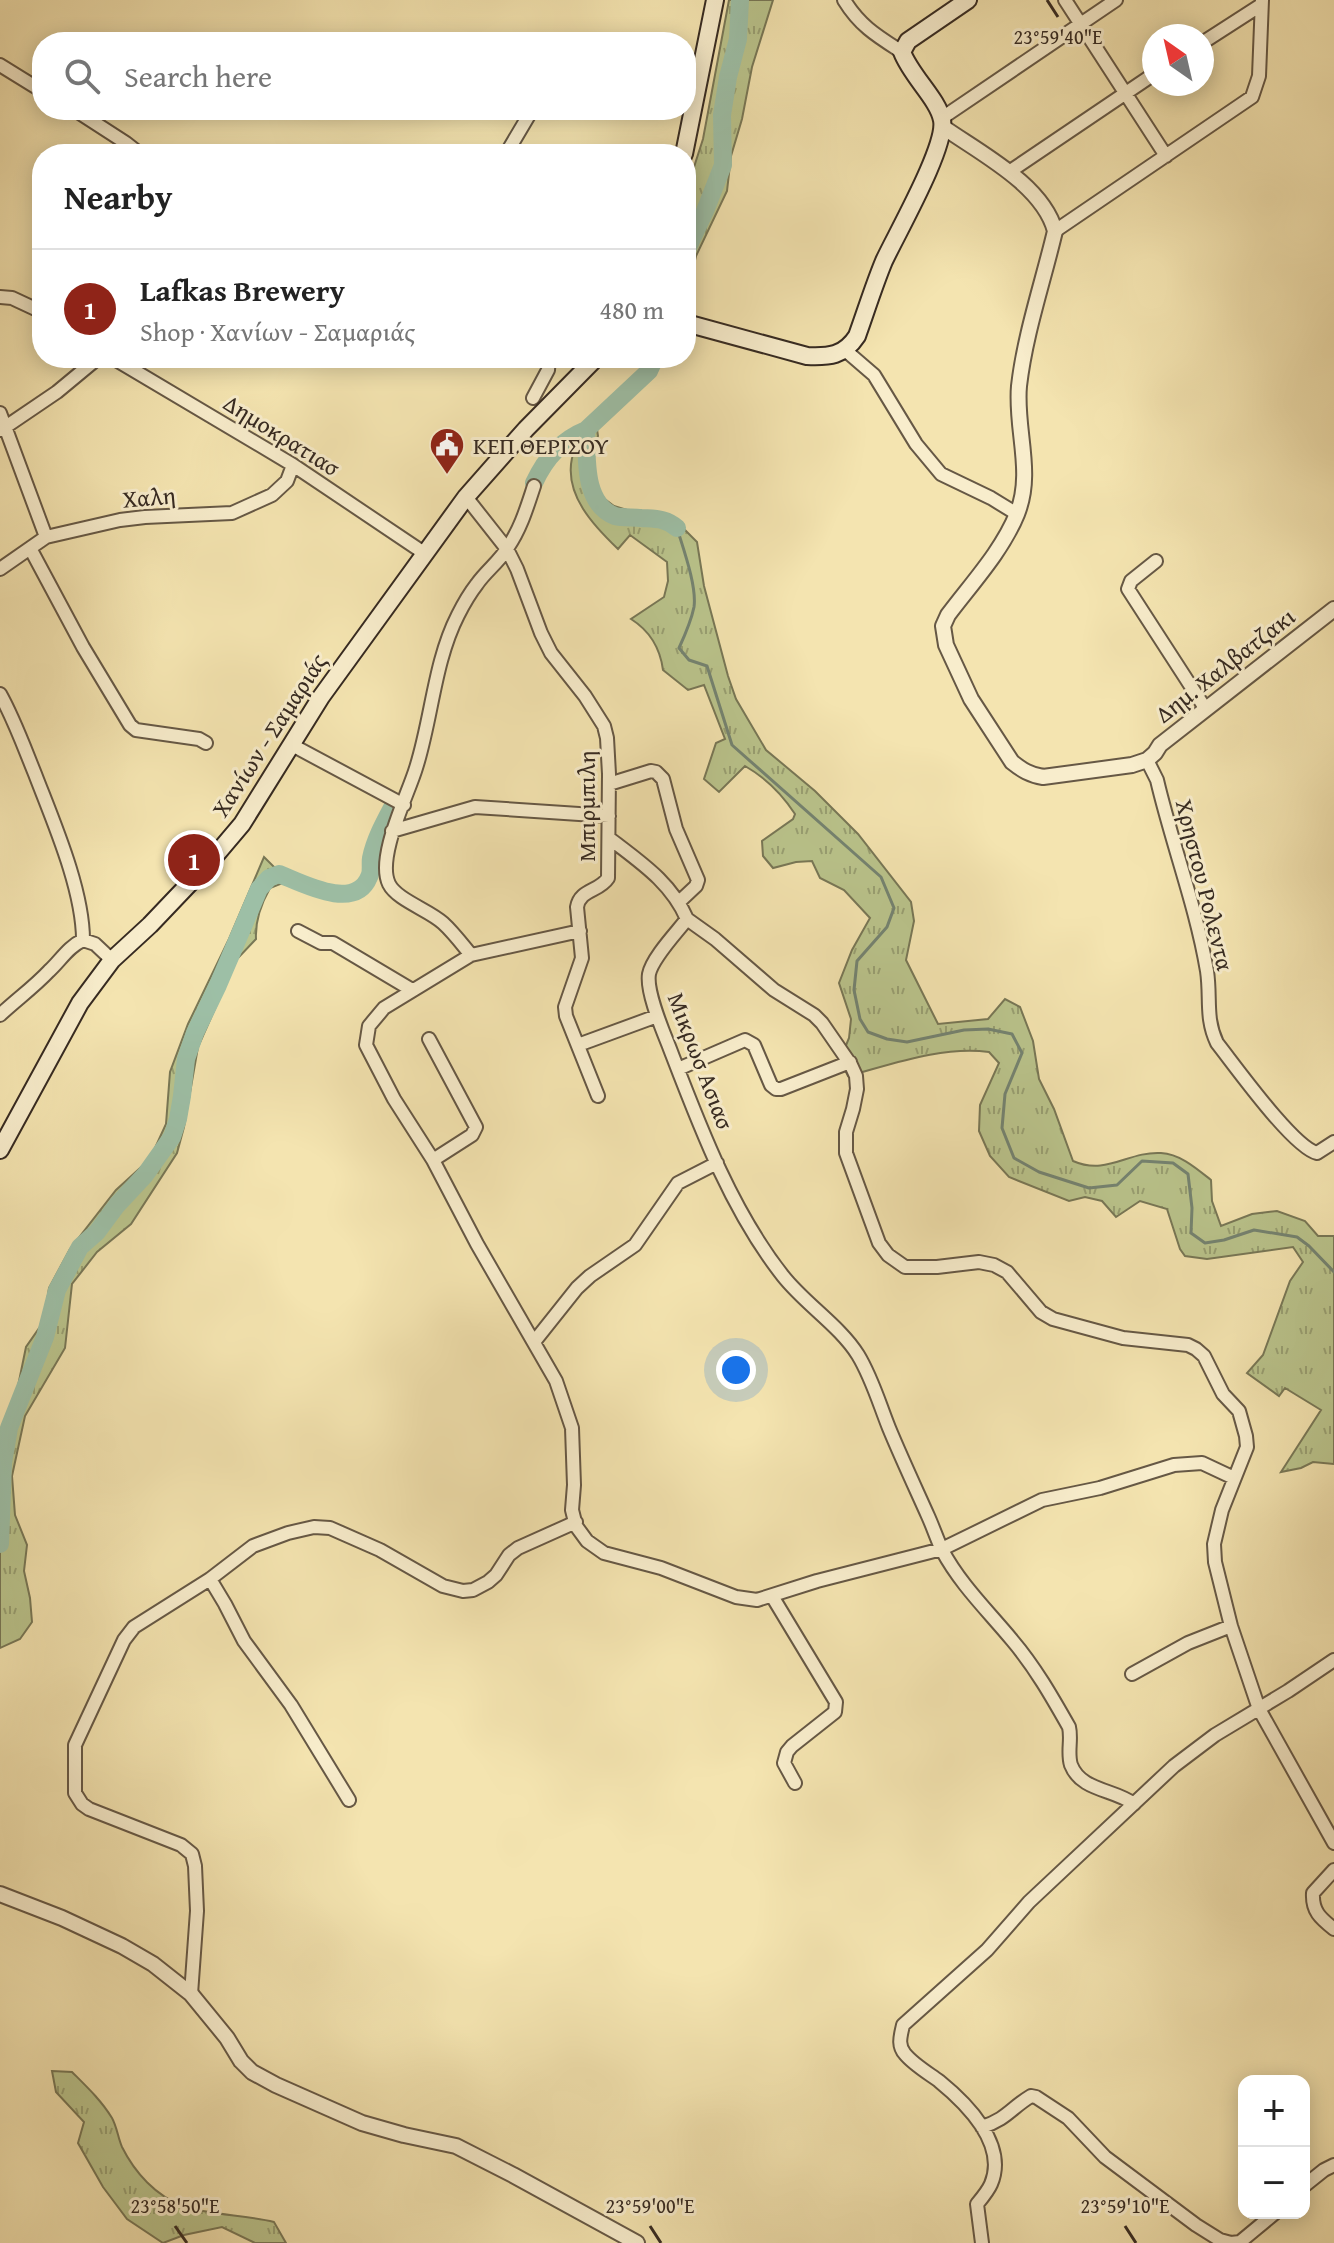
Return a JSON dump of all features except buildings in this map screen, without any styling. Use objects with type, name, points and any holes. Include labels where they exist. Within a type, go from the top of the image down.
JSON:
[{"type":"main road","points":[[696,94],[715,0]]},
{"type":"main road","points":[[696,327],[807,356],[823,357],[839,355],[857,336],[883,265],[928,172],[942,123],[938,109],[906,64],[902,52],[908,41],[968,0]]},
{"type":"main road","points":[[686,144],[691,120]]},
{"type":"main road","name":"Χανίων - Σαμαριάς","points":[[0,1150],[80,1003],[112,960],[150,925],[242,824],[321,697],[466,497],[526,429],[586,368]]},
{"type":"street","points":[[844,0],[855,17],[871,32],[902,52]]},
{"type":"street","points":[[1065,0],[1166,156]]},
{"type":"street","points":[[1116,0],[942,123],[1033,193],[1051,215],[1055,231],[1019,388],[1025,489],[1017,514],[1001,545],[943,626],[946,645],[971,699],[1012,762],[1022,770],[1043,777],[1132,765],[1147,760]]},
{"type":"street","points":[[1214,35],[1262,3]]},
{"type":"street","points":[[1055,231],[1246,103],[1253,95],[1259,76],[1262,3]]},
{"type":"street","points":[[0,65],[32,85]]},
{"type":"street","points":[[1009,172],[1142,82]]},
{"type":"street","points":[[90,120],[127,144]]},
{"type":"street","points":[[512,144],[526,120]]},
{"type":"street","points":[[0,297],[32,304]]},
{"type":"street","points":[[845,350],[874,375],[916,444],[941,474],[1017,514]]},
{"type":"street","points":[[3,429],[86,368]]},
{"type":"street","name":"Δημοκρατιασ","points":[[130,368],[293,465],[424,553]]},
{"type":"street","points":[[533,398],[548,368]]},
{"type":"street","points":[[0,413],[3,429],[46,537]]},
{"type":"street","name":"Χαλη","points":[[0,569],[46,537],[145,517],[232,513],[272,495],[287,481],[293,465]]},
{"type":"street","points":[[471,955],[442,922],[389,885],[386,861],[392,831],[404,805],[427,732],[444,649],[458,615],[477,584],[507,549],[522,523],[534,486]]},
{"type":"street","name":"Μπιρμπιλη","points":[[466,497],[507,549],[551,653],[604,726],[609,784],[608,878],[604,884],[578,899],[580,931]]},
{"type":"street","points":[[30,548],[83,647],[130,725],[136,730],[193,738],[206,743]]},
{"type":"street","points":[[1156,561],[1131,581],[1128,589],[1205,708]]},
{"type":"street","name":"Δημ. Χαλβατζακι","points":[[1147,760],[1160,745],[1205,708],[1334,609]]},
{"type":"street","points":[[0,694],[48,807],[77,894],[83,940]]},
{"type":"street","points":[[292,745],[404,805]]},
{"type":"street","name":"Χρηστου Ρολεντα","points":[[1147,760],[1157,780],[1199,936],[1207,974],[1211,1030],[1217,1043],[1289,1133],[1310,1151],[1317,1153],[1334,1142]]},
{"type":"street","points":[[609,784],[651,771],[663,779],[676,829],[698,880],[696,886],[679,902]]},
{"type":"street","points":[[392,831],[475,807],[609,816]]},
{"type":"street","points":[[609,838],[650,869],[679,902],[687,919],[774,990],[814,1015],[850,1062],[857,1089],[846,1132],[846,1153],[879,1243],[888,1255],[905,1267],[979,1262],[994,1265],[1007,1272],[1041,1312],[1053,1319],[1123,1338],[1188,1345],[1204,1356],[1223,1394],[1239,1411],[1247,1447],[1222,1510],[1214,1544],[1215,1562],[1231,1626],[1259,1709],[1334,1843]]},
{"type":"street","name":"Μικρωσ Ασιασ","points":[[687,919],[649,974],[657,1016],[717,1163],[757,1237],[781,1273],[854,1349],[868,1372],[942,1549],[957,1574],[1013,1641],[1053,1699],[1069,1727],[1070,1762],[1075,1772],[1094,1788],[1115,1793],[1134,1804]]},
{"type":"street","points":[[298,931],[321,943],[333,943],[412,990]]},
{"type":"street","points":[[598,1096],[565,1007],[582,958],[580,931],[471,955],[384,1008],[374,1018],[367,1035],[366,1045],[394,1099],[433,1160],[477,1244],[556,1381],[572,1428],[572,1510],[587,1541],[604,1553],[661,1568],[745,1599],[757,1600],[942,1549],[1042,1500],[1100,1488],[1174,1465],[1202,1463],[1234,1478]]},
{"type":"street","points":[[83,940],[95,944],[112,960]]},
{"type":"street","points":[[0,1015],[83,940]]},
{"type":"street","points":[[578,1045],[657,1016]]},
{"type":"street","points":[[429,1039],[476,1127],[472,1135],[433,1160]]},
{"type":"street","points":[[678,1069],[745,1040],[754,1045],[771,1085],[776,1089],[850,1062]]},
{"type":"street","points":[[534,1342],[577,1288],[635,1245],[678,1183],[717,1163]]},
{"type":"street","points":[[191,1994],[197,1911],[192,1854],[181,1845],[89,1809],[75,1793],[74,1750],[129,1634],[143,1621],[210,1579],[253,1546],[279,1535],[321,1526],[343,1532],[443,1586],[453,1590],[473,1590],[496,1575],[513,1551],[576,1522]]},
{"type":"street","points":[[210,1579],[244,1641],[291,1705],[349,1800]]},
{"type":"street","points":[[772,1596],[836,1702],[835,1712],[787,1752],[784,1763],[795,1783]]},
{"type":"street","points":[[1132,1674],[1188,1643],[1231,1626]]},
{"type":"street","points":[[982,2243],[977,2204],[992,2183],[994,2152],[982,2127],[943,2084],[904,2054],[899,2041],[903,2025],[987,1950],[1029,1902],[1174,1766],[1215,1735],[1334,1660]]},
{"type":"street","points":[[1334,1870],[1313,1893],[1312,1905],[1334,1929]]},
{"type":"street","points":[[0,1894],[62,1918],[153,1964],[191,1994],[252,2072],[362,2123],[456,2146],[637,2243]]},
{"type":"street","points":[[982,2127],[1007,2116],[1026,2098],[1036,2097],[1068,2118],[1105,2157],[1220,2240],[1240,2242],[1268,2219]]},
{"type":"street","points":[[1310,2181],[1334,2165]]},
{"type":"green space","points":[[729,0],[773,0],[752,67],[731,156],[727,191],[696,256],[696,161],[703,139]]},
{"type":"green space","points":[[595,416],[598,436],[592,455],[602,497],[614,506],[627,510],[670,515],[697,542],[704,586],[728,676],[736,699],[766,750],[815,791],[858,834],[911,902],[914,921],[906,960],[938,1024],[988,1019],[1005,999],[1020,1007],[1033,1041],[1039,1079],[1073,1161],[1096,1166],[1149,1153],[1175,1156],[1211,1180],[1212,1201],[1221,1226],[1252,1214],[1277,1211],[1305,1221],[1318,1236],[1334,1236],[1334,1464],[1313,1462],[1281,1472],[1321,1410],[1285,1388],[1279,1396],[1247,1373],[1263,1355],[1290,1281],[1303,1262],[1293,1247],[1207,1259],[1185,1256],[1167,1209],[1140,1201],[1116,1217],[1102,1201],[1085,1197],[1069,1201],[1009,1177],[990,1156],[979,1131],[980,1105],[999,1063],[989,1052],[935,1054],[848,1076],[840,1060],[849,1038],[851,1019],[839,983],[852,950],[870,918],[844,890],[820,878],[812,861],[773,868],[763,856],[762,841],[793,819],[795,814],[767,781],[745,766],[719,792],[704,779],[716,743],[725,739],[704,685],[688,690],[663,670],[653,640],[631,619],[664,597],[668,581],[667,562],[630,535],[618,549],[583,509],[572,485],[572,458],[579,428]]},
{"type":"green space","points":[[264,857],[274,867],[313,883],[307,890],[285,882],[270,888],[259,912],[256,939],[237,959],[198,1047],[177,1153],[131,1224],[97,1252],[72,1284],[65,1348],[25,1416],[12,1476],[15,1515],[27,1545],[24,1571],[32,1622],[20,1639],[0,1648],[0,1431],[17,1391],[26,1347],[44,1321],[49,1288],[70,1249],[116,1190],[150,1159],[166,1124],[170,1072],[188,1024]]},
{"type":"green space","points":[[52,2071],[72,2072],[103,2105],[133,2166],[164,2196],[193,2209],[274,2222],[286,2243],[255,2243],[222,2227],[163,2243],[127,2219],[103,2187],[78,2143],[84,2122],[56,2092]]},
{"type":"waterway","points":[[696,230],[723,165],[722,115],[738,39],[740,0]]},
{"type":"waterway","points":[[534,483],[555,451],[586,430],[650,368]]},
{"type":"waterway","points":[[586,430],[589,479],[597,501],[605,510],[618,517],[656,519],[677,528]]},
{"type":"waterway","points":[[677,528],[689,567],[694,598],[691,618],[679,648],[689,660],[707,666],[732,745],[881,877],[894,908],[887,927],[857,961],[854,990],[860,1019],[868,1032],[907,1042],[964,1030],[988,1029],[1012,1034],[1022,1053],[1005,1094],[1002,1128],[1014,1158],[1039,1172],[1089,1188],[1117,1185],[1142,1161],[1173,1163],[1188,1174],[1191,1233],[1205,1243],[1254,1230],[1297,1237],[1334,1272]]},
{"type":"waterway","points":[[0,1544],[3,1463],[9,1428],[45,1337],[57,1290],[80,1247],[97,1232],[145,1175],[172,1137],[178,1119],[186,1059],[195,1033],[259,889],[269,878],[279,874],[327,892],[352,893],[362,887],[370,875],[377,838],[393,806]]},
{"type":"place","name":"ΚΕΠ ΘΕΡΙΣΟΥ","points":[[447,476]]},
{"type":"place","name":"Lafkas Brewery","points":[[194,860]]}]
